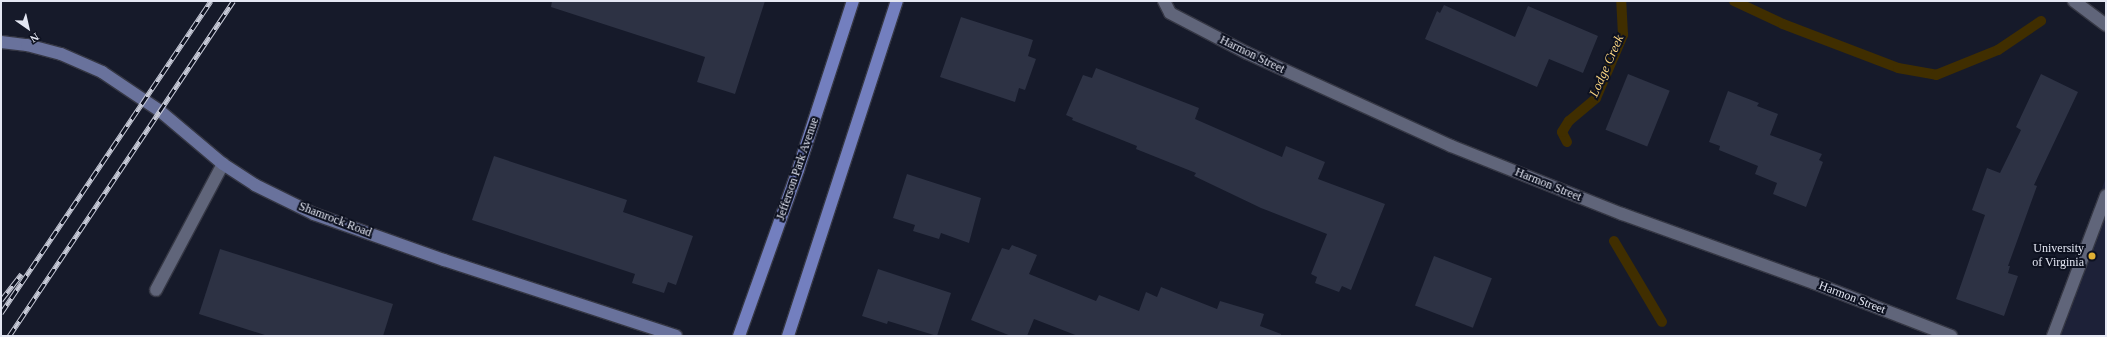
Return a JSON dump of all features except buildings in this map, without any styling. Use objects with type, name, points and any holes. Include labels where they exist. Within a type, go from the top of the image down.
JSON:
[{"type":"main road","name":"Jefferson Park Avenue","points":[[739,336],[798,170],[853,1]]},
{"type":"main road","points":[[788,336],[897,1]]},
{"type":"street","name":"Harmon Street","points":[[1164,1],[1170,13],[1247,53],[1451,146],[1622,214],[1814,283],[1950,336]]},
{"type":"street","points":[[2074,1],[2106,25]]},
{"type":"street","name":"Shamrock Road","points":[[1,42],[26,45],[61,54],[102,72],[160,111],[223,164],[255,185],[314,214],[444,260],[676,336]]},
{"type":"street","points":[[156,290],[223,164]]},
{"type":"street","points":[[2053,336],[2106,196]]},
{"type":"shaded area","name":"University of Virginia","points":[[2106,177],[2106,336],[2050,336]]},
{"type":"waterway","name":"Lodge Creek","points":[[1567,142],[1562,132],[1569,121],[1596,98],[1623,35],[1621,1]]},
{"type":"waterway","points":[[1734,1],[1783,24],[1898,68],[1936,75],[1998,50],[2041,21]]},
{"type":"waterway","name":"Lodge Creek","points":[[1614,241],[1662,322]]},
{"type":"railway","points":[[1,313],[211,1]]},
{"type":"railway","points":[[9,336],[233,1]]},
{"type":"railway","points":[[1,300],[21,274]]},
{"type":"place","name":"University of Virginia","points":[[2092,256]]}]
